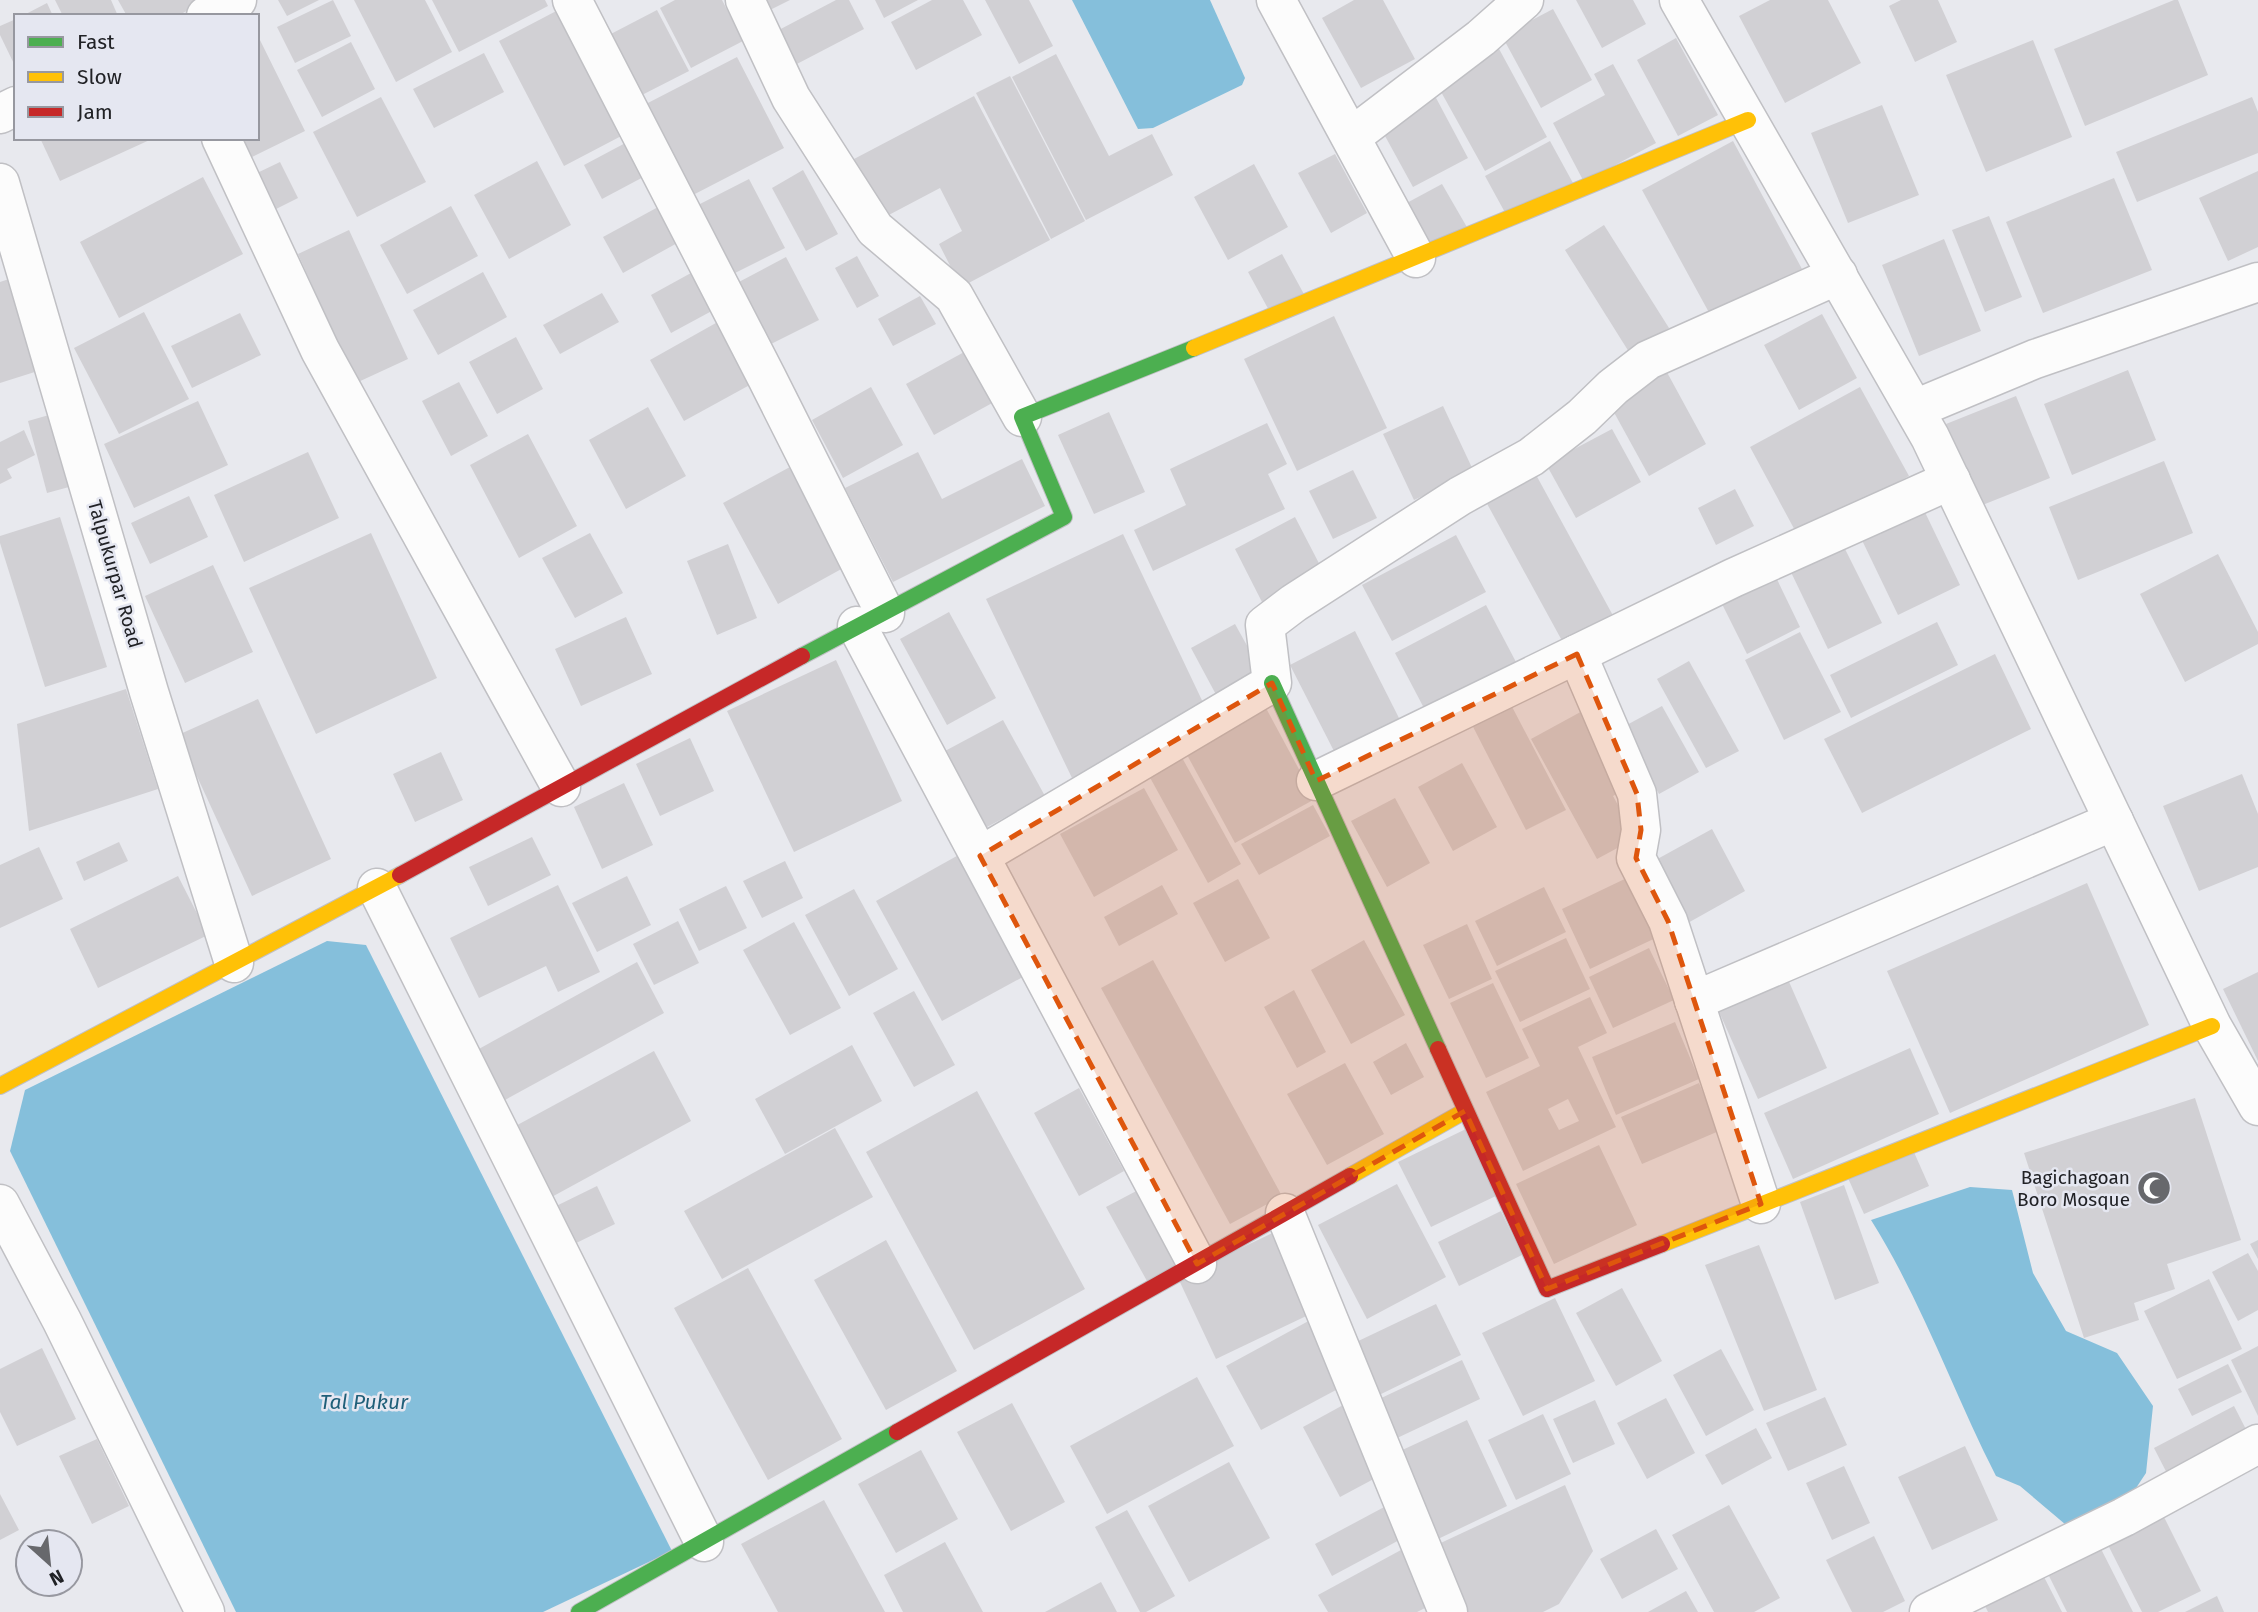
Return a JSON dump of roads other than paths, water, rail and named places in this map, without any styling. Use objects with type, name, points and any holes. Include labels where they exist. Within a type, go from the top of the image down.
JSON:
[{"type":"street","points":[[210,14],[237,0]]},
{"type":"street","points":[[572,0],[767,378],[871,619],[980,856],[1197,1264]]},
{"type":"street","points":[[0,1086],[377,888],[1064,517],[1022,417],[954,296],[875,229],[792,99],[745,0]]},
{"type":"street","points":[[1276,0],[1416,258]]},
{"type":"street","points":[[1351,137],[1481,38],[1524,0]]},
{"type":"street","points":[[1679,0],[1915,409],[2213,1026],[2258,1106]]},
{"type":"street","points":[[1022,417],[1748,120]]},
{"type":"street","points":[[222,140],[320,351],[561,788]]},
{"type":"street","name":"Talpukurpar Road","points":[[0,183],[149,692],[234,963]]},
{"type":"street","points":[[1838,275],[1648,360],[1531,457],[1460,496],[1294,603],[1265,625],[1272,683],[1547,1289],[2213,1026]]},
{"type":"street","points":[[1915,409],[2035,359],[2258,282]]},
{"type":"street","points":[[1316,781],[1733,578],[1951,480]]},
{"type":"street","points":[[1577,654],[1637,794],[1642,830],[1636,858],[1668,920],[1761,1204]]},
{"type":"street","points":[[980,856],[1272,683]]},
{"type":"street","points":[[1694,1001],[2114,821]]},
{"type":"street","points":[[377,888],[704,1542]]},
{"type":"street","points":[[579,1612],[1465,1111]]},
{"type":"street","points":[[0,1204],[62,1321],[205,1612]]},
{"type":"street","points":[[1285,1213],[1448,1612]]},
{"type":"street","points":[[1929,1612],[2124,1517],[2258,1444]]},
{"type":"water","points":[[1072,0],[1210,0],[1245,78],[1242,85],[1153,128],[1138,129]]},
{"type":"water","name":"Tal Pukur","points":[[327,941],[366,945],[672,1551],[543,1612],[236,1612],[10,1151],[25,1090]]},
{"type":"water","points":[[1970,1187],[2012,1190],[2033,1273],[2066,1331],[2117,1353],[2153,1406],[2146,1473],[2116,1518],[2072,1530],[2020,1486],[1996,1476],[1922,1314],[1871,1220]]},
{"type":"place","name":"Bagichagoan Boro Mosque","points":[[2154,1188]]}]
